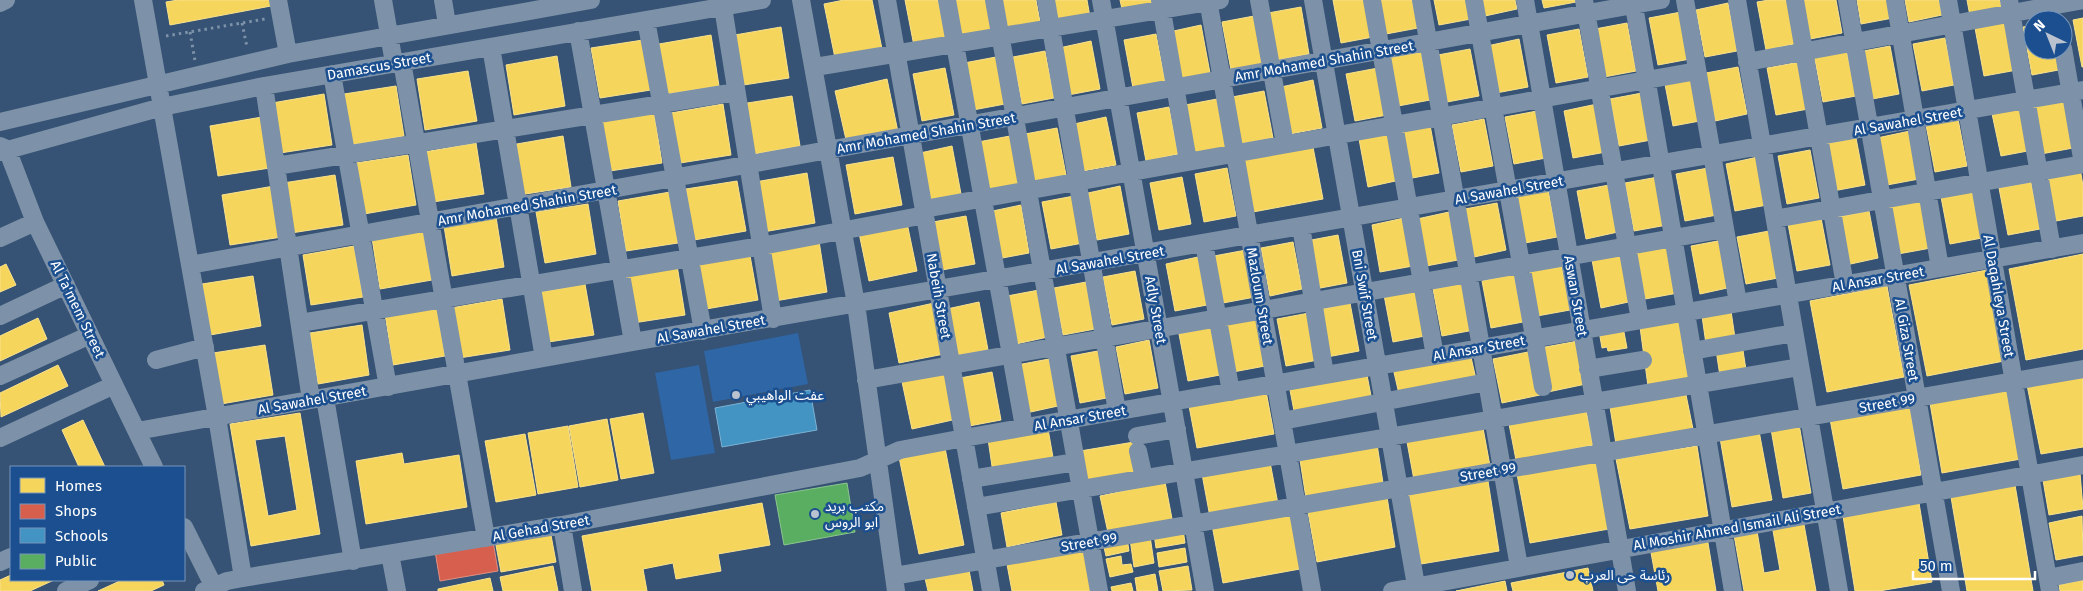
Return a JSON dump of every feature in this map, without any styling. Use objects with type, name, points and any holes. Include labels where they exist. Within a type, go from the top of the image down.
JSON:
[{"type":"street","points":[[0,3],[6,0]]},
{"type":"street","points":[[142,0],[205,347],[243,578]]},
{"type":"street","points":[[383,0],[389,34],[398,62],[417,144],[486,538]]},
{"type":"street","points":[[443,0],[447,24]]},
{"type":"street","name":"Damascus Street","points":[[0,123],[198,74],[288,54],[389,34],[591,0]]},
{"type":"street","name":"Damascus Street","points":[[2,149],[162,107],[264,86],[762,0]]},
{"type":"street","points":[[805,0],[814,67],[856,304],[895,583]]},
{"type":"street","name":"Nabeih Street","points":[[888,0],[991,591]]},
{"type":"street","points":[[946,0],[1024,428]]},
{"type":"street","points":[[994,0],[1099,591]]},
{"type":"street","points":[[1046,0],[1117,412]]},
{"type":"street","name":"Adly Street","points":[[1101,0],[1205,591]]},
{"type":"street","points":[[1259,0],[1285,144]]},
{"type":"street","name":"Bni Swif Street","points":[[1313,0],[1416,589]]},
{"type":"street","points":[[1372,0],[1435,356]]},
{"type":"street","points":[[1420,0],[1519,567]]},
{"type":"street","points":[[1474,0],[1542,388]]},
{"type":"street","name":"Aswan Street","points":[[1524,0],[1627,591]]},
{"type":"street","name":"Amr Mohamed Shahin Street","points":[[190,266],[1529,24],[1585,7],[1661,0]]},
{"type":"street","points":[[1685,0],[1738,303]]},
{"type":"street","points":[[1737,0],[1839,591]]},
{"type":"street","points":[[1795,0],[1845,285]]},
{"type":"street","name":"Al Giza Street","points":[[1847,0],[1951,591]]},
{"type":"street","points":[[1895,0],[1940,268]]},
{"type":"street","name":"Al Daqahleya Street","points":[[1948,0],[2049,584]]},
{"type":"street","points":[[1747,62],[1952,24],[2010,7],[2056,8],[2083,0]]},
{"type":"street","points":[[814,67],[1105,19],[1161,5],[1212,1]]},
{"type":"street","name":"Mazloum Street","points":[[1212,1],[1222,79],[1312,591]]},
{"type":"street","points":[[1633,2],[1733,591]]},
{"type":"street","points":[[1161,5],[1188,161]]},
{"type":"street","points":[[723,7],[773,319]]},
{"type":"street","points":[[1585,7],[1640,320]]},
{"type":"street","points":[[2010,7],[2052,249]]},
{"type":"street","points":[[280,8],[288,54]]},
{"type":"street","points":[[646,20],[703,331]]},
{"type":"street","points":[[578,31],[633,342]]},
{"type":"street","points":[[491,47],[544,358]]},
{"type":"street","points":[[1774,219],[2083,164],[2077,91],[2067,60]]},
{"type":"street","points":[[300,323],[761,246],[843,231],[983,198],[1697,70]]},
{"type":"street","points":[[332,74],[388,387]]},
{"type":"street","points":[[264,86],[300,323],[353,560]]},
{"type":"street","name":"Al Sawahel Street","points":[[137,431],[633,342],[2077,91]]},
{"type":"street","points":[[276,166],[736,92]]},
{"type":"street","name":"Al Ta'mem Street","points":[[0,123],[9,133],[10,139],[2,149],[35,222],[154,466]]},
{"type":"street","points":[[0,238],[35,222]]},
{"type":"street","points":[[1301,226],[1325,375]]},
{"type":"street","points":[[866,380],[1725,229]]},
{"type":"street","points":[[1204,243],[1231,392]]},
{"type":"street","name":"Al Ansar Street","points":[[878,461],[900,450],[964,438],[2083,243]]},
{"type":"street","points":[[0,316],[66,285]]},
{"type":"street","points":[[1692,351],[1794,333]]},
{"type":"street","points":[[0,376],[90,334]]},
{"type":"street","points":[[156,360],[205,347]]},
{"type":"street","points":[[1588,369],[1643,360]]},
{"type":"street","points":[[976,507],[1184,472],[1288,452],[1390,437],[1800,367]]},
{"type":"street","name":"Street 99","points":[[895,583],[985,560],[2083,369]]},
{"type":"street","points":[[1282,421],[1487,382]]},
{"type":"street","points":[[0,438],[114,385]]},
{"type":"street","points":[[1144,478],[1137,443],[1177,429]]},
{"type":"street","name":"Al Gehad Street","points":[[211,590],[243,578],[562,525],[860,468],[878,461]]},
{"type":"street","points":[[971,480],[1076,462]]},
{"type":"street","name":"Al Moshir Ahmed Ismail Ali Street","points":[[1392,591],[1416,589],[1620,548],[2083,465]]},
{"type":"street","points":[[562,525],[573,591]]},
{"type":"street","points":[[185,533],[211,590]]},
{"type":"street","points":[[390,554],[396,591]]},
{"type":"street","points":[[2049,584],[2083,571]]},
{"type":"street","points":[[66,591],[88,581]]},
{"type":"path","points":[[149,39],[242,23],[280,8]]},
{"type":"path","points":[[242,23],[250,62]]},
{"type":"path","points":[[190,32],[198,74]]},
{"type":"shaded area","points":[[798,333],[808,384],[713,402],[704,351]]},
{"type":"shaded area","points":[[699,365],[715,453],[671,460],[655,373]]},
{"type":"building: Homes","points":[[178,0],[270,0],[271,6],[170,25],[166,2]]},
{"type":"building: Homes","points":[[844,0],[872,0],[882,49],[835,58],[824,4]]},
{"type":"building: Homes","points":[[905,0],[938,0],[946,39],[914,46]]},
{"type":"building: Homes","points":[[952,0],[986,0],[992,31],[959,37]]},
{"type":"building: Homes","points":[[1002,0],[1036,0],[1041,27],[1009,34]]},
{"type":"building: Homes","points":[[1054,0],[1087,0],[1090,17],[1058,23]]},
{"type":"building: Homes","points":[[1120,0],[1153,0],[1154,3],[1122,9]]},
{"type":"building: Homes","points":[[1333,0],[1366,0],[1373,37],[1341,43]]},
{"type":"building: Homes","points":[[1379,0],[1412,0],[1418,28],[1386,34]]},
{"type":"building: Homes","points":[[1434,0],[1468,0],[1471,19],[1439,25]]},
{"type":"building: Homes","points":[[1482,0],[1515,0],[1517,9],[1485,16]]},
{"type":"building: Homes","points":[[1542,0],[1576,0],[1576,2],[1544,8]]},
{"type":"building: Homes","points":[[1790,0],[1798,43],[1766,50],[1757,2]]},
{"type":"building: Homes","points":[[1803,0],[1836,0],[1842,33],[1810,39]]},
{"type":"building: Homes","points":[[1857,0],[1890,0],[1893,18],[1861,24]]},
{"type":"building: Homes","points":[[1905,0],[1939,0],[1942,15],[1909,22]]},
{"type":"building: Homes","points":[[1967,0],[2000,0],[2002,10],[1970,16]]},
{"type":"building: Homes","points":[[1728,3],[1737,51],[1705,57],[1696,10]]},
{"type":"building: Homes","points":[[1301,7],[1309,54],[1277,60],[1268,13]]},
{"type":"building: Homes","points":[[1681,12],[1690,59],[1658,65],[1649,18]]},
{"type":"building: Homes","points":[[1254,16],[1263,63],[1231,70],[1222,22]]},
{"type":"building: Homes","points":[[2083,18],[2083,67],[2082,67],[2073,20]]},
{"type":"building: Homes","points":[[2007,22],[2017,70],[1984,76],[1975,28]]},
{"type":"building: Homes","points":[[1627,23],[1636,71],[1604,77],[1595,29]]},
{"type":"building: Homes","points":[[1201,25],[1210,73],[1178,79],[1169,32]]},
{"type":"building: Homes","points":[[781,27],[789,78],[737,86],[729,36]]},
{"type":"building: Homes","points":[[1579,29],[1588,77],[1556,83],[1547,35]]},
{"type":"building: Homes","points":[[1156,34],[1165,81],[1133,88],[1124,40]]},
{"type":"building: Homes","points":[[711,35],[719,86],[668,94],[659,44]]},
{"type":"building: Homes","points":[[1945,38],[1954,85],[1922,91],[1913,44]]},
{"type":"building: Homes","points":[[1519,39],[1528,87],[1496,93],[1487,46]]},
{"type":"building: Homes","points":[[643,40],[651,90],[600,98],[591,48]]},
{"type":"building: Homes","points":[[1091,41],[1100,89],[1068,95],[1059,48]]},
{"type":"building: Homes","points":[[1890,46],[1899,94],[1867,100],[1858,52]]},
{"type":"building: Homes","points":[[1846,48],[1856,96],[1823,102],[1814,55]]},
{"type":"building: Homes","points":[[1470,49],[1479,96],[1447,102],[1438,55]]},
{"type":"building: Homes","points":[[1045,51],[1054,98],[1022,104],[1013,57]]},
{"type":"building: Homes","points":[[1421,52],[1430,100],[1398,106],[1389,58]]},
{"type":"building: Homes","points":[[557,56],[565,106],[514,115],[506,65]]},
{"type":"building: Homes","points":[[996,57],[1005,104],[973,110],[964,63]]},
{"type":"building: Homes","points":[[2029,60],[2063,60],[2064,69],[2032,75]]},
{"type":"building: Homes","points":[[1799,62],[1808,109],[1776,115],[1767,68]]},
{"type":"building: Homes","points":[[1738,67],[1747,114],[1715,121],[1706,73]]},
{"type":"building: Homes","points":[[945,68],[954,115],[922,121],[913,74]]},
{"type":"building: Homes","points":[[1378,68],[1387,115],[1355,121],[1346,74]]},
{"type":"building: Homes","points":[[468,71],[477,121],[425,130],[417,79]]},
{"type":"building: Homes","points":[[1696,73],[1705,120],[1673,126],[1664,79]]},
{"type":"building: Homes","points":[[887,79],[898,132],[847,144],[835,91]]},
{"type":"building: Homes","points":[[1313,80],[1322,128],[1290,134],[1281,87]]},
{"type":"building: Homes","points":[[396,86],[404,136],[352,145],[344,94]]},
{"type":"building: Homes","points":[[1264,91],[1273,138],[1241,144],[1232,97]]},
{"type":"building: Homes","points":[[1642,93],[1651,140],[1619,146],[1610,99]]},
{"type":"building: Homes","points":[[324,94],[332,145],[280,153],[272,103]]},
{"type":"building: Homes","points":[[792,96],[800,146],[749,155],[741,104]]},
{"type":"building: Homes","points":[[1217,99],[1226,147],[1194,153],[1185,105]]},
{"type":"building: Homes","points":[[2065,101],[2073,148],[2041,154],[2032,107]]},
{"type":"building: Homes","points":[[2024,102],[2033,150],[2001,156],[1991,109]]},
{"type":"building: Homes","points":[[723,104],[731,155],[680,163],[671,113]]},
{"type":"building: Homes","points":[[1597,104],[1606,152],[1573,158],[1564,111]]},
{"type":"building: Homes","points":[[1169,107],[1178,154],[1146,161],[1137,113]]},
{"type":"building: Homes","points":[[1537,111],[1546,158],[1514,164],[1505,117]]},
{"type":"building: Homes","points":[[654,112],[662,163],[610,171],[602,121]]},
{"type":"building: Homes","points":[[262,117],[270,168],[218,176],[210,126]]},
{"type":"building: Homes","points":[[1106,117],[1116,165],[1083,171],[1074,124]]},
{"type":"building: Homes","points":[[1484,119],[1493,166],[1461,172],[1452,125]]},
{"type":"building: Homes","points":[[1958,119],[1967,166],[1935,172],[1926,125]]},
{"type":"building: Homes","points":[[1430,125],[1439,173],[1407,179],[1398,132]]},
{"type":"building: Homes","points":[[1057,128],[1066,175],[1034,181],[1025,134]]},
{"type":"building: Homes","points":[[1910,131],[1919,179],[1887,185],[1877,138]]},
{"type":"building: Homes","points":[[1392,133],[1400,180],[1368,187],[1359,139]]},
{"type":"building: Homes","points":[[563,136],[571,187],[519,195],[511,145]]},
{"type":"building: Homes","points":[[1010,136],[1019,184],[987,190],[978,142]]},
{"type":"building: Homes","points":[[1856,138],[1865,185],[1833,191],[1824,144]]},
{"type":"building: Homes","points":[[1312,142],[1323,199],[1253,212],[1242,156]]},
{"type":"building: Homes","points":[[476,143],[484,194],[433,202],[424,152]]},
{"type":"building: Homes","points":[[952,146],[961,194],[929,200],[920,153]]},
{"type":"building: Homes","points":[[1810,150],[1819,198],[1787,204],[1778,156]]},
{"type":"building: Homes","points":[[408,155],[416,205],[364,214],[356,163]]},
{"type":"building: Homes","points":[[893,157],[902,205],[855,214],[846,165]]},
{"type":"building: Homes","points":[[1758,157],[1767,205],[1735,211],[1726,164]]},
{"type":"building: Homes","points":[[1227,168],[1236,216],[1204,222],[1195,174]]},
{"type":"building: Homes","points":[[1708,168],[1717,215],[1685,221],[1676,174]]},
{"type":"building: Homes","points":[[2080,168],[2083,186],[2083,216],[2056,221],[2047,174]]},
{"type":"building: Homes","points":[[807,173],[815,223],[763,232],[755,182]]},
{"type":"building: Homes","points":[[335,175],[343,225],[291,233],[283,183]]},
{"type":"building: Homes","points":[[1182,177],[1191,224],[1159,230],[1150,183]]},
{"type":"building: Homes","points":[[1658,177],[1667,225],[1634,231],[1625,183]]},
{"type":"building: Homes","points":[[737,181],[746,231],[694,240],[686,189]]},
{"type":"building: Homes","points":[[2031,182],[2040,229],[2008,235],[1999,188]]},
{"type":"building: Homes","points":[[1609,185],[1618,232],[1586,239],[1577,191]]},
{"type":"building: Homes","points":[[274,186],[282,237],[230,245],[222,195]]},
{"type":"building: Homes","points":[[1120,186],[1129,234],[1097,240],[1088,193]]},
{"type":"building: Homes","points":[[1548,189],[1557,237],[1525,243],[1516,196]]},
{"type":"building: Homes","points":[[1973,190],[1982,238],[1950,244],[1941,197]]},
{"type":"building: Homes","points":[[670,192],[678,243],[626,251],[618,201]]},
{"type":"building: Homes","points":[[1074,196],[1083,243],[1051,249],[1042,202]]},
{"type":"building: Homes","points":[[1921,200],[1931,248],[1898,254],[1889,207]]},
{"type":"building: Homes","points":[[1497,203],[1506,250],[1474,257],[1465,209]]},
{"type":"building: Homes","points":[[588,204],[596,254],[545,263],[536,212]]},
{"type":"building: Homes","points":[[1021,205],[1029,253],[997,259],[988,212]]},
{"type":"building: Homes","points":[[1869,211],[1878,258],[1846,265],[1837,217]]},
{"type":"building: Homes","points":[[1449,212],[1458,260],[1426,266],[1417,219]]},
{"type":"building: Homes","points":[[966,216],[975,264],[942,270],[933,222]]},
{"type":"building: Homes","points":[[496,217],[504,267],[452,276],[444,226]]},
{"type":"building: Homes","points":[[1404,218],[1413,266],[1380,272],[1372,225]]},
{"type":"building: Homes","points":[[1821,218],[1830,265],[1797,271],[1788,224]]},
{"type":"building: Homes","points":[[907,223],[917,271],[869,281],[859,233]]},
{"type":"building: Homes","points":[[423,230],[432,280],[380,289],[372,238]]},
{"type":"building: Homes","points":[[1769,231],[1778,278],[1746,284],[1737,237]]},
{"type":"building: Homes","points":[[1338,235],[1347,283],[1315,289],[1306,241]]},
{"type":"building: Homes","points":[[1723,240],[1732,287],[1700,294],[1691,246]]},
{"type":"building: Homes","points":[[819,241],[827,292],[775,301],[767,250]]},
{"type":"building: Homes","points":[[1293,242],[1302,289],[1270,296],[1261,248]]},
{"type":"building: Homes","points":[[1669,245],[1678,293],[1645,299],[1636,252]]},
{"type":"building: Homes","points":[[354,246],[363,297],[311,305],[303,255]]},
{"type":"building: Homes","points":[[749,250],[758,300],[706,309],[698,258]]},
{"type":"building: Homes","points":[[1246,250],[1255,297],[1223,303],[1214,256]]},
{"type":"building: Homes","points":[[1624,254],[1633,301],[1601,308],[1592,260]]},
{"type":"building: Homes","points":[[2083,254],[2083,349],[2026,360],[2009,269]]},
{"type":"building: Homes","points":[[1198,257],[1207,305],[1175,311],[1166,264]]},
{"type":"building: Homes","points":[[1561,263],[1570,310],[1537,316],[1529,269]]},
{"type":"building: Homes","points":[[6,264],[16,285],[0,292],[0,267]]},
{"type":"building: Homes","points":[[677,265],[685,315],[633,323],[625,273]]},
{"type":"building: Homes","points":[[1987,270],[2004,361],[1927,376],[1909,285]]},
{"type":"building: Homes","points":[[1135,271],[1144,319],[1112,325],[1103,277]]},
{"type":"building: Homes","points":[[1514,274],[1523,322],[1491,328],[1482,281]]},
{"type":"building: Homes","points":[[253,276],[261,326],[210,335],[202,284]]},
{"type":"building: Homes","points":[[1086,282],[1095,329],[1063,335],[1054,288]]},
{"type":"building: Homes","points":[[1465,283],[1474,330],[1442,336],[1433,289]]},
{"type":"building: Homes","points":[[585,284],[594,335],[542,343],[534,293]]},
{"type":"building: Homes","points":[[1887,286],[1904,377],[1827,392],[1810,301]]},
{"type":"building: Homes","points":[[1416,288],[1425,336],[1393,342],[1384,295]]},
{"type":"building: Homes","points":[[1039,290],[1048,337],[1016,344],[1007,296]]},
{"type":"building: Homes","points":[[502,299],[510,350],[459,358],[451,308]]},
{"type":"building: Homes","points":[[979,302],[988,350],[956,356],[947,309]]},
{"type":"building: Homes","points":[[934,303],[944,354],[899,363],[889,313]]},
{"type":"building: Homes","points":[[1350,303],[1359,351],[1327,357],[1318,310]]},
{"type":"building: Homes","points":[[437,306],[445,356],[393,365],[385,314]]},
{"type":"building: Homes","points":[[1731,311],[1735,338],[1706,344],[1702,316]]},
{"type":"building: Homes","points":[[1309,313],[1318,360],[1286,366],[1277,319]]},
{"type":"building: Homes","points":[[1681,317],[1693,378],[1648,386],[1640,327]]},
{"type":"building: Homes","points":[[38,318],[47,339],[0,361],[0,336]]},
{"type":"building: Homes","points":[[1256,319],[1265,366],[1233,372],[1224,325]]},
{"type":"building: Homes","points":[[362,325],[369,375],[318,384],[310,333]]},
{"type":"building: Homes","points":[[1211,327],[1220,375],[1188,381],[1179,334]]},
{"type":"building: Homes","points":[[1623,327],[1627,348],[1608,351],[1607,347],[1602,348],[1599,331]]},
{"type":"building: Homes","points":[[1149,340],[1158,388],[1125,394],[1116,347]]},
{"type":"building: Homes","points":[[1578,341],[1586,384],[1548,392],[1540,348]]},
{"type":"building: Homes","points":[[1742,344],[1746,370],[1720,376],[1716,350]]},
{"type":"building: Homes","points":[[265,345],[273,395],[221,404],[213,353]]},
{"type":"building: Homes","points":[[1103,350],[1112,397],[1080,403],[1071,356]]},
{"type":"building: Homes","points":[[1533,351],[1540,395],[1502,403],[1493,359]]},
{"type":"building: Homes","points":[[1470,353],[1476,379],[1399,394],[1393,368]]},
{"type":"building: Homes","points":[[1049,359],[1058,406],[1026,413],[1017,365]]},
{"type":"building: Homes","points":[[58,365],[68,386],[1,417],[0,393]]},
{"type":"building: Homes","points":[[946,367],[957,419],[912,429],[901,377]]},
{"type":"building: Homes","points":[[1366,370],[1372,401],[1295,416],[1289,385]]},
{"type":"building: Homes","points":[[992,372],[1001,420],[969,426],[960,378]]},
{"type":"building: Homes","points":[[2083,375],[2083,447],[2041,454],[2027,385]]},
{"type":"building: Homes","points":[[1685,390],[1693,429],[1616,444],[1610,407]]},
{"type":"building: Homes","points":[[2009,390],[2021,459],[1942,473],[1930,403]]},
{"type":"building: Homes","points":[[1266,391],[1274,434],[1197,448],[1189,406]]},
{"type":"building: Homes","points":[[1910,406],[1921,475],[1843,489],[1830,419]]},
{"type":"building: Homes","points":[[1586,409],[1593,445],[1516,460],[1509,424]]},
{"type":"building: Homes","points":[[300,413],[320,534],[251,546],[230,424]],"holes":[[[285,436],[297,510],[268,516],[255,440]]]},
{"type":"building: Homes","points":[[643,413],[654,473],[621,479],[610,419]]},
{"type":"building: Homes","points":[[607,419],[618,480],[580,487],[569,426]]},
{"type":"building: Homes","points":[[83,420],[105,466],[79,466],[62,430]]},
{"type":"building: Homes","points":[[1799,424],[1811,493],[1783,498],[1771,429]]},
{"type":"building: Homes","points":[[568,426],[578,487],[538,494],[528,433]]},
{"type":"building: Homes","points":[[1483,428],[1490,466],[1414,480],[1407,442]]},
{"type":"building: Homes","points":[[1048,429],[1054,463],[993,473],[988,439]]},
{"type":"building: Homes","points":[[1759,431],[1772,500],[1732,507],[1720,438]]},
{"type":"building: Homes","points":[[525,434],[536,495],[496,502],[485,441]]},
{"type":"building: Homes","points":[[1134,442],[1139,473],[1084,482],[1080,451]]},
{"type":"building: Homes","points":[[1377,444],[1383,483],[1306,498],[1300,460]]},
{"type":"building: Homes","points":[[1697,446],[1708,516],[1630,529],[1616,459]]},
{"type":"building: Homes","points":[[945,448],[964,545],[919,554],[899,457]]},
{"type":"building: Homes","points":[[402,453],[404,464],[459,455],[467,507],[366,524],[356,461]]},
{"type":"building: Homes","points":[[1597,460],[1609,529],[1530,543],[1517,474]]},
{"type":"building: Homes","points":[[1270,462],[1278,504],[1210,517],[1202,474]]},
{"type":"building: Homes","points":[[2080,473],[2083,509],[2049,515],[2043,480]]},
{"type":"building: Homes","points":[[1488,481],[1499,551],[1421,564],[1408,495]]},
{"type":"building: Homes","points":[[1165,482],[1173,524],[1109,537],[1100,496]]},
{"type":"building: Homes","points":[[2015,485],[2033,591],[1967,591],[1951,497]]},
{"type":"building: Homes","points":[[1387,497],[1395,547],[1317,562],[1308,512]]},
{"type":"building: Homes","points":[[1056,502],[1062,535],[1007,547],[1001,513]]},
{"type":"building: Homes","points":[[762,503],[770,545],[718,554],[721,571],[676,579],[673,563],[643,569],[647,591],[592,591],[582,536]]},
{"type":"building: Homes","points":[[1919,503],[1932,582],[1879,591],[1855,591],[1843,516]]},
{"type":"building: Homes","points":[[1290,510],[1300,569],[1223,583],[1212,525]]},
{"type":"building: Homes","points":[[2082,516],[2083,555],[2056,560],[2049,523]]},
{"type":"building: Homes","points":[[1803,519],[1816,591],[1744,591],[1734,535],[1757,531],[1764,573],[1780,570],[1772,525]]},
{"type":"building: Homes","points":[[1183,529],[1185,543],[1156,548],[1154,534]]},
{"type":"building: Homes","points":[[550,530],[556,562],[501,572],[495,540]]},
{"type":"building: Homes","points":[[1150,536],[1154,563],[1134,567],[1130,539]]},
{"type":"building: Homes","points":[[1707,537],[1716,591],[1658,591],[1650,547]]},
{"type":"building: Homes","points":[[1127,538],[1129,551],[1106,556],[1103,543]]},
{"type":"building: Homes","points":[[1086,545],[1094,591],[1012,591],[1006,559]]},
{"type":"building: Homes","points":[[1185,548],[1187,562],[1159,567],[1157,553]]},
{"type":"building: Homes","points":[[1121,556],[1122,565],[1131,564],[1133,572],[1110,577],[1106,559]]},
{"type":"building: Homes","points":[[968,565],[973,591],[928,591],[924,574]]},
{"type":"building: Homes","points":[[553,566],[558,591],[503,591],[500,577]]},
{"type":"building: Homes","points":[[1188,566],[1192,590],[1163,591],[1159,571]]},
{"type":"building: Homes","name":"رئاسة حى العرب","points":[[1588,568],[1593,591],[1513,591],[1511,583]]},
{"type":"building: Homes","points":[[1155,574],[1158,591],[1137,591],[1135,578]]},
{"type":"building: Homes","points":[[10,575],[10,581],[52,581],[30,591],[0,591],[0,580]]},
{"type":"building: Homes","points":[[490,578],[493,591],[438,591],[438,589]]},
{"type":"building: Homes","points":[[2083,580],[2083,591],[2060,591],[2059,585]]},
{"type":"building: Homes","points":[[120,581],[162,581],[164,585],[151,591],[98,591]]},
{"type":"building: Homes","points":[[1505,581],[1507,591],[1456,591]]},
{"type":"building: Homes","points":[[1131,583],[1133,591],[1112,591],[1111,587]]},
{"type":"building: Shops","points":[[493,541],[498,571],[440,581],[435,551]]},
{"type":"building: Schools","points":[[810,390],[817,430],[722,447],[715,408]]},
{"type":"building: Public","name":"مكتب بريد ابو الروس","points":[[847,483],[855,532],[784,545],[775,495]]},
{"type":"place","name":"عفت الواهيبي","points":[[736,395]]},
{"type":"place","name":"مكتب بريد ابو الروس","points":[[815,514]]},
{"type":"place","name":"رئاسة حى العرب","points":[[1570,575]]}]
